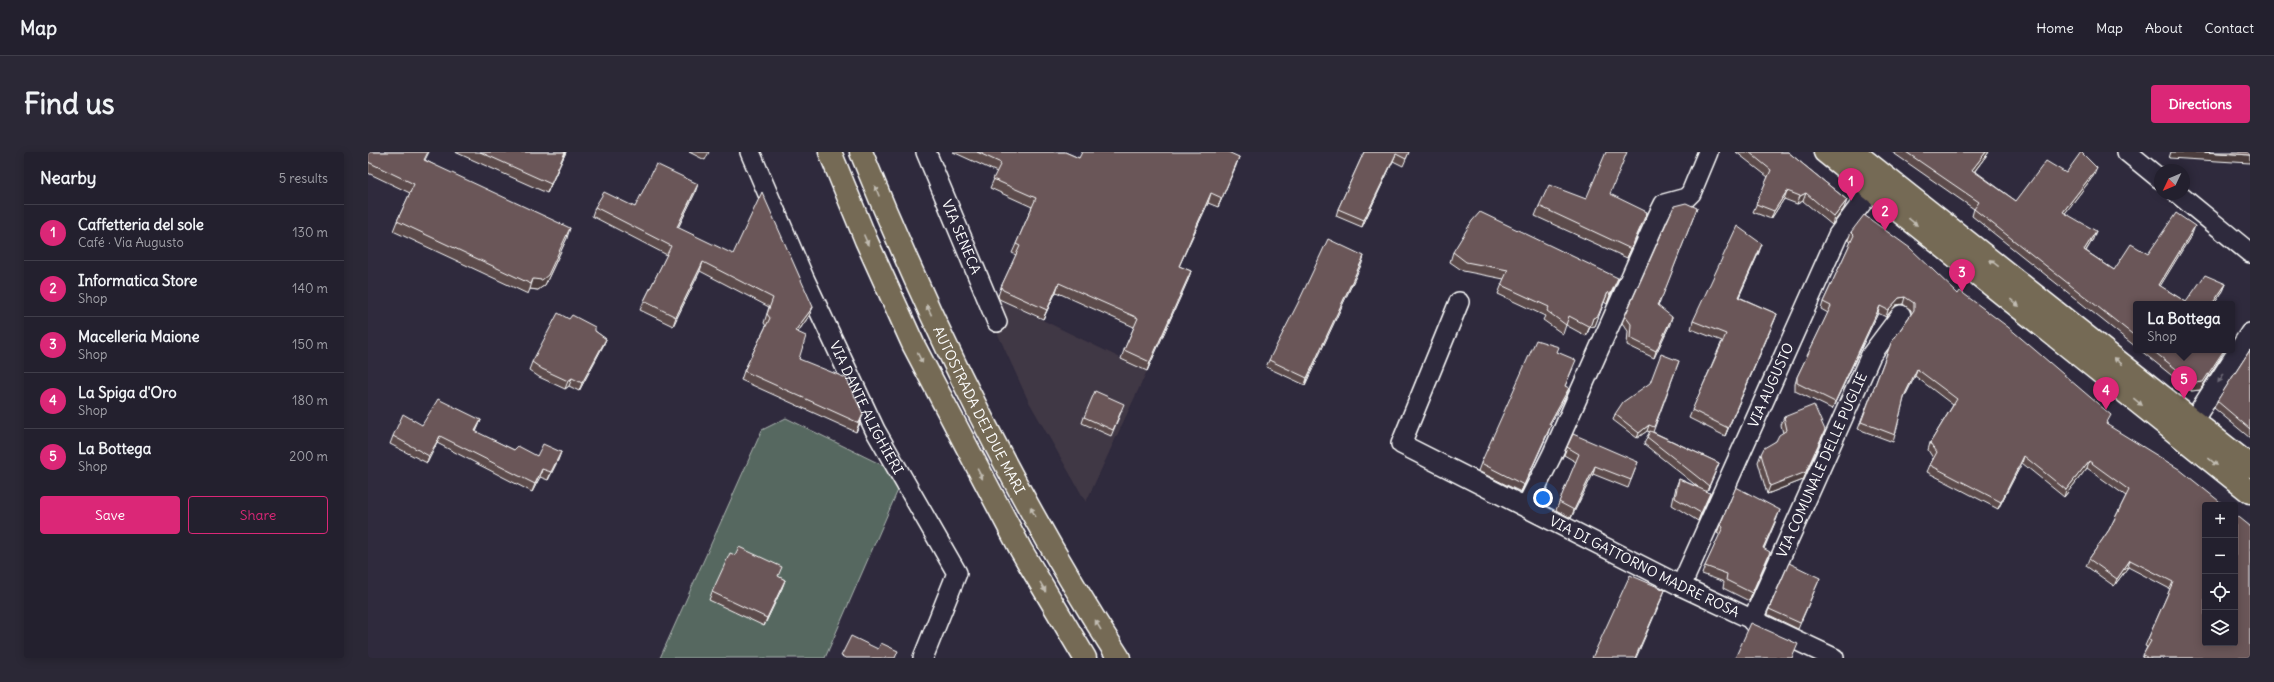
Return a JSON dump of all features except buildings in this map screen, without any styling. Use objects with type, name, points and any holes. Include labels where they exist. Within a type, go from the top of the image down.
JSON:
[{"type":"main road","name":"AUTOSTRADA DEI DUE MARI","points":[[830,152],[866,240],[914,346],[1021,550],[1085,658]]},
{"type":"main road","name":"AUTOSTRADA DEI DUE MARI","points":[[861,152],[892,229],[930,312],[992,436],[1046,537],[1119,658]]},
{"type":"main road","points":[[1825,152],[1877,182],[2188,429],[2250,492]]},
{"type":"main road","points":[[1854,152],[1877,182]]},
{"type":"main road","points":[[2188,429],[2250,466]]},
{"type":"street","name":"VIA DANTE ALIGHIERI","points":[[750,152],[804,278],[875,430],[957,573],[923,658]]},
{"type":"street","name":"VIA SENECA","points":[[926,152],[997,322]]},
{"type":"street","points":[[1526,507],[1555,448],[1664,204],[1686,198],[1691,193],[1708,152]]},
{"type":"street","points":[[2127,152],[2154,174]]},
{"type":"street","name":"VIA AUGUSTO","points":[[1681,586],[1838,235],[1877,182]]},
{"type":"street","points":[[2185,200],[2250,253]]},
{"type":"street","name":"VIA DI GATTORNO MADRE ROSA","points":[[1459,302],[1402,444],[1681,586],[1752,621],[1834,658]]},
{"type":"street","name":"VIA COMUNALE DELLE PUGLIE","points":[[1752,621],[1871,355],[1901,315]]},
{"type":"street","points":[[2188,429],[2250,334]]},
{"type":"shaded area","points":[[997,298],[1147,371],[1086,502],[1028,400],[984,304]]},
{"type":"green space","points":[[786,418],[884,466],[898,490],[825,658],[660,658],[762,430]]},
{"type":"place","name":"Caffetteria del sole","points":[[1851,201]]},
{"type":"place","name":"Informatica Store","points":[[1885,231]]},
{"type":"place","name":"Macelleria Maione","points":[[1962,292]]},
{"type":"place","name":"La Bottega","points":[[2184,399]]},
{"type":"place","name":"La Spiga d'Oro","points":[[2106,410]]}]
